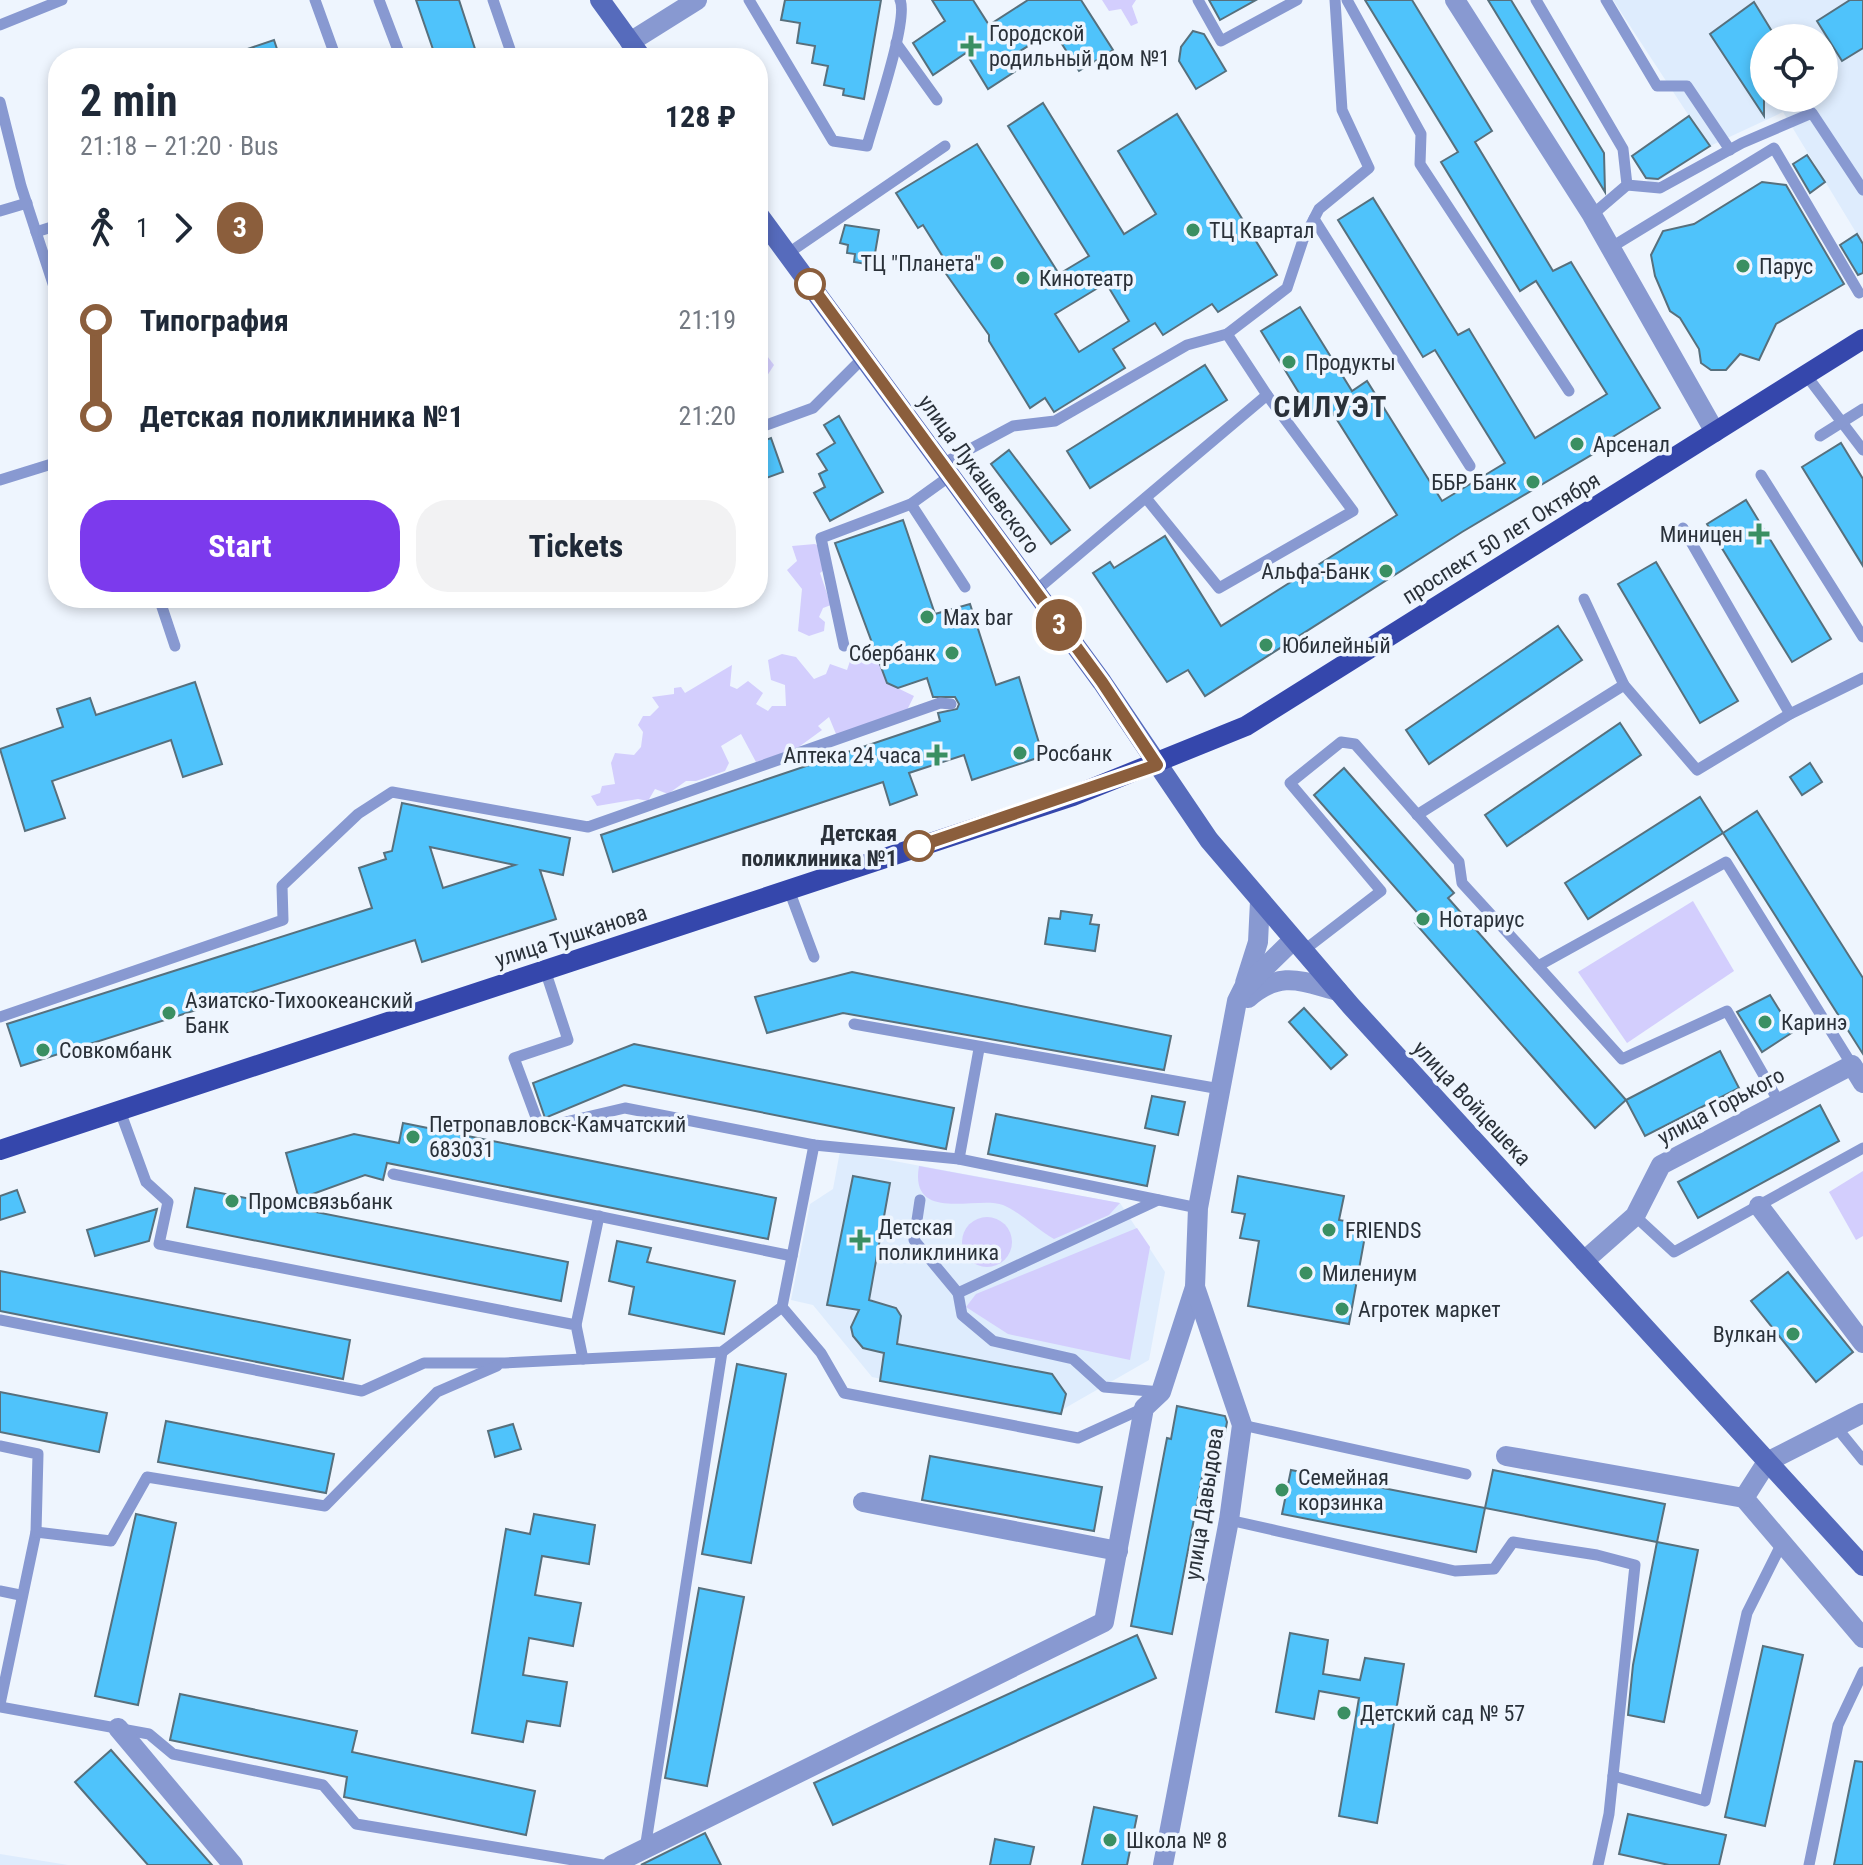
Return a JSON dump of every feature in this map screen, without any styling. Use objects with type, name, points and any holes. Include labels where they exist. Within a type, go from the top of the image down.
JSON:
[{"type":"main road","points":[[600,0],[635,48]]},
{"type":"main road","name":"улица Лукашевского","points":[[768,228],[1117,703],[1157,765]]},
{"type":"main road","name":"проспект 50 лет Октября","points":[[1157,765],[1246,726],[1863,339]]},
{"type":"main road","name":"улица Тушканова","points":[[0,1150],[1073,796],[1157,765]]},
{"type":"main road","name":"улица Войцешека","points":[[1157,765],[1209,840],[1298,946],[1863,1566]]},
{"type":"street","points":[[638,48],[697,0]]},
{"type":"street","points":[[1455,0],[1592,215],[1715,432]]},
{"type":"street","points":[[1243,989],[1258,942],[1260,901]]},
{"type":"street","name":"улица Давыдова","points":[[1163,1865],[1229,1520],[1242,1425],[1195,1287],[1198,1208],[1232,1016],[1243,989],[1298,946]]},
{"type":"street","points":[[1232,1016],[1239,1004],[1263,985],[1278,979],[1294,979],[1338,991]]},
{"type":"street","points":[[1852,1065],[1863,1083]]},
{"type":"street","name":"улица Горького","points":[[1584,1261],[1635,1216],[1661,1165],[1852,1065]]},
{"type":"street","points":[[1759,1206],[1860,1333]]},
{"type":"street","points":[[612,1865],[1104,1622],[1144,1408],[1161,1392],[1195,1287]]},
{"type":"street","points":[[1744,1498],[1767,1462],[1863,1413]]},
{"type":"street","points":[[1506,1456],[1744,1498],[1863,1638]]},
{"type":"street","points":[[863,1502],[1118,1551]]},
{"type":"street","points":[[118,1728],[233,1865]]},
{"type":"lane","points":[[0,25],[62,0]]},
{"type":"lane","points":[[315,0],[332,48]]},
{"type":"lane","points":[[379,0],[397,48]]},
{"type":"lane","points":[[493,0],[510,48]]},
{"type":"lane","points":[[749,0],[833,141],[867,146],[896,43],[903,7],[900,0]]},
{"type":"lane","points":[[1198,0],[1221,41],[1297,0]]},
{"type":"lane","points":[[844,646],[821,538],[911,504],[946,470],[1013,426],[1055,421],[1187,345],[1227,334],[1287,288],[1319,209],[1369,168],[1342,110],[1335,0]]},
{"type":"lane","points":[[1347,0],[1421,134],[1420,164],[1569,391]]},
{"type":"lane","points":[[1536,0],[1623,149],[1627,185]]},
{"type":"lane","points":[[1606,0],[1657,86],[1687,86],[1730,150]]},
{"type":"lane","points":[[896,43],[937,100]]},
{"type":"lane","points":[[0,102],[48,269]]},
{"type":"lane","points":[[1592,215],[1627,185],[1660,188],[1730,150],[1812,113],[1863,190]]},
{"type":"lane","points":[[787,254],[945,146]]},
{"type":"lane","points":[[1610,248],[1774,148],[1859,293]]},
{"type":"lane","points":[[0,211],[27,203]]},
{"type":"lane","points":[[1314,219],[1470,466]]},
{"type":"lane","points":[[36,232],[48,228]]},
{"type":"lane","points":[[1146,498],[1219,588],[1353,511],[1267,395],[1227,334]]},
{"type":"lane","points":[[768,424],[813,408],[864,357]]},
{"type":"lane","points":[[1806,375],[1863,450]]},
{"type":"lane","points":[[1034,592],[1267,395]]},
{"type":"lane","points":[[1820,436],[1863,409]]},
{"type":"lane","points":[[0,480],[48,465]]},
{"type":"lane","points":[[1761,475],[1863,637]]},
{"type":"lane","points":[[911,504],[965,587]]},
{"type":"lane","points":[[1683,528],[1790,714]]},
{"type":"lane","points":[[1584,599],[1624,685],[1697,770],[1790,714],[1863,678]]},
{"type":"lane","points":[[162,608],[175,646]]},
{"type":"lane","points":[[1417,815],[1624,685]]},
{"type":"lane","points":[[0,1017],[283,920],[282,886],[358,814],[392,792],[588,827],[940,703],[951,704]]},
{"type":"lane","points":[[1298,946],[1381,891],[1290,783],[1341,742],[1355,744],[1459,862],[1462,883],[1622,1059],[1727,1011],[1779,1102]]},
{"type":"lane","points":[[1538,966],[1726,862],[1852,1065]]},
{"type":"lane","points":[[789,890],[814,957]]},
{"type":"lane","points":[[545,970],[568,1040],[514,1058],[540,1128],[625,1108],[814,1145],[959,1159],[1198,1208]]},
{"type":"lane","points":[[854,1024],[979,1049],[1220,1089]]},
{"type":"lane","points":[[959,1159],[979,1049]]},
{"type":"lane","points":[[120,1111],[146,1182],[168,1202],[159,1244],[576,1325]]},
{"type":"lane","points":[[0,1320],[362,1391],[424,1363],[505,1363],[722,1352],[782,1307],[814,1145]]},
{"type":"lane","points":[[1635,1216],[1674,1252],[1863,1148]]},
{"type":"lane","points":[[393,1174],[792,1256]]},
{"type":"lane","points":[[920,1200],[914,1240],[958,1293],[962,1315],[993,1341],[1073,1359],[1104,1387],[1161,1392]]},
{"type":"lane","points":[[958,1293],[1159,1200]]},
{"type":"lane","points":[[583,1359],[576,1325],[599,1216]]},
{"type":"lane","points":[[782,1307],[821,1353],[844,1393],[1078,1438],[1144,1408]]},
{"type":"lane","points":[[645,1849],[722,1352]]},
{"type":"lane","points":[[36,1532],[111,1541],[147,1477],[325,1506],[437,1392],[505,1363]]},
{"type":"lane","points":[[1242,1425],[1466,1474]]},
{"type":"lane","points":[[1837,1428],[1863,1460]]},
{"type":"lane","points":[[0,1446],[38,1454],[36,1532],[20,1595],[0,1706],[149,1734],[173,1754],[323,1785],[356,1824],[603,1865]]},
{"type":"lane","points":[[1229,1520],[1455,1571],[1494,1569],[1513,1542],[1597,1555],[1635,1565],[1613,1776],[1598,1865]]},
{"type":"lane","points":[[1613,1776],[1705,1801],[1747,1613],[1782,1543]]},
{"type":"lane","points":[[0,1591],[20,1595]]},
{"type":"lane","points":[[1809,1865],[1838,1725],[1863,1672]]},
{"type":"shaded area","points":[[1102,0],[1136,0],[1132,6],[1138,23],[1131,26],[1121,9],[1109,11]]},
{"type":"shaded area","points":[[1613,0],[1863,0],[1863,244],[1783,112],[1710,146],[1651,186],[1631,156],[1689,116]]},
{"type":"shaded area","points":[[768,357],[774,365],[768,374]]},
{"type":"shaded area","points":[[815,544],[823,549],[829,566],[820,573],[831,605],[823,608],[819,617],[825,622],[824,631],[809,636],[798,631],[802,589],[787,570],[797,561],[792,546]]},
{"type":"shaded area","points":[[782,654],[796,657],[814,679],[826,674],[830,664],[847,670],[851,658],[878,658],[887,683],[914,696],[907,710],[843,734],[836,734],[829,717],[818,726],[822,730],[796,749],[756,762],[741,734],[721,746],[729,763],[725,771],[696,781],[686,781],[668,794],[655,789],[648,801],[638,799],[597,806],[591,796],[600,793],[602,786],[615,784],[611,763],[615,753],[634,755],[641,747],[643,732],[638,725],[643,716],[650,716],[659,707],[652,697],[674,694],[674,688],[681,687],[685,693],[732,665],[730,686],[737,689],[748,681],[763,693],[756,704],[768,711],[772,706],[786,706],[785,685],[771,680],[768,660]]},
{"type":"shaded area","points":[[1693,901],[1734,971],[1627,1043],[1578,972]]},
{"type":"shaded area","points":[[840,1151],[1120,1203],[1165,1272],[1149,1360],[1053,1415],[872,1377],[813,1305],[791,1300],[810,1204],[833,1189]]},
{"type":"shaded area","points":[[919,1166],[1120,1203],[1109,1215],[1054,1239],[1003,1205],[935,1201],[924,1195],[919,1184]]},
{"type":"shaded area","points":[[1863,1171],[1863,1236],[1856,1240],[1829,1192]]},
{"type":"shaded area","points":[[987,1217],[1005,1224],[1012,1242],[1005,1260],[987,1267],[969,1260],[962,1242],[969,1224]]},
{"type":"shaded area","points":[[1137,1228],[1150,1247],[1130,1360],[1008,1334],[966,1307],[976,1294]]},
{"type":"shaded area","points":[[0,1854],[68,1865],[0,1865]]},
{"type":"building","points":[[416,0],[459,0],[475,48],[433,48]]},
{"type":"building","points":[[785,0],[881,0],[864,99],[843,95],[844,89],[824,85],[828,66],[812,63],[815,46],[797,43],[800,23],[781,20]]},
{"type":"building","name":"Городской родильный дом №1","points":[[932,0],[973,0],[989,25],[1028,0],[1081,0],[1113,50],[1079,71],[1053,30],[1011,57],[1019,69],[988,89],[966,53],[933,75],[913,43],[945,21]]},
{"type":"building","points":[[1209,0],[1256,0],[1220,20]]},
{"type":"building","points":[[1365,0],[1412,0],[1492,131],[1475,142],[1553,271],[1571,262],[1660,408],[1611,438],[1613,442],[1462,532],[1205,696],[1188,670],[1167,682],[1093,573],[1110,562],[1114,568],[1165,536],[1221,626],[1397,515],[1327,404],[1312,414],[1261,331],[1300,307],[1352,391],[1367,381],[1442,501],[1505,463],[1435,350],[1423,357],[1338,220],[1373,198],[1458,335],[1469,329],[1535,438],[1607,394],[1536,281],[1520,291],[1441,162],[1458,152]]},
{"type":"building","points":[[1488,0],[1511,0],[1604,153],[1605,192]]},
{"type":"building","points":[[1850,0],[1863,0],[1863,48],[1842,61],[1838,55],[1838,24],[1819,24],[1817,21]]},
{"type":"building","points":[[1754,2],[1767,24],[1750,24],[1750,95],[1710,34]]},
{"type":"building","points":[[1193,31],[1204,34],[1226,71],[1196,89],[1179,61],[1181,47]]},
{"type":"building","points":[[274,40],[277,48],[251,48]]},
{"type":"building","name":"ТЦ \"Планета\"","points":[[1043,103],[1124,234],[1156,214],[1118,151],[1177,114],[1277,275],[1218,312],[1212,304],[1163,335],[1155,323],[1113,349],[1125,368],[1054,412],[1045,398],[1030,408],[989,341],[989,335],[942,268],[943,257],[923,225],[918,228],[896,193],[977,144],[1059,274],[1089,256],[1008,126]],"holes":[[[1106,283],[1129,321],[1079,352],[1055,314]]]},
{"type":"building","points":[[1689,116],[1710,146],[1658,179],[1646,178],[1632,156]]},
{"type":"building","points":[[1807,155],[1825,182],[1810,193],[1793,164]]},
{"type":"building","name":"Парус","points":[[1762,182],[1786,185],[1844,284],[1776,324],[1759,360],[1740,354],[1726,370],[1711,370],[1701,363],[1699,349],[1680,318],[1670,311],[1655,276],[1651,255],[1663,231],[1694,224]]},
{"type":"building","points":[[845,225],[879,230],[873,265],[854,262],[855,254],[847,253],[848,245],[840,243]]},
{"type":"building","points":[[1857,234],[1863,244],[1863,273],[1858,275],[1840,245]]},
{"type":"building","points":[[1205,365],[1227,400],[1090,488],[1067,451]]},
{"type":"building","points":[[839,416],[883,492],[830,521],[814,493],[825,487],[819,474],[827,470],[817,454],[835,443],[824,425]]},
{"type":"building","points":[[771,438],[783,472],[768,477],[768,439]]},
{"type":"building","points":[[1841,443],[1863,479],[1863,566],[1802,467]]},
{"type":"building","points":[[1009,450],[1070,530],[1051,544],[991,464]]},
{"type":"building","points":[[1746,500],[1831,639],[1792,662],[1707,524]]},
{"type":"building","points":[[903,520],[935,614],[970,604],[996,685],[1019,677],[1043,756],[972,780],[964,755],[909,773],[917,795],[890,805],[883,782],[613,872],[601,835],[940,721],[938,713],[957,709],[959,704],[955,697],[933,697],[927,678],[898,688],[887,683],[835,543]]},
{"type":"building","points":[[1656,562],[1738,701],[1700,723],[1618,584]]},
{"type":"building","points":[[1558,626],[1582,660],[1429,764],[1406,730]]},
{"type":"building","points":[[195,682],[222,764],[183,777],[171,740],[52,781],[65,818],[25,831],[0,749],[63,727],[57,709],[90,698],[96,715]]},
{"type":"building","points":[[1620,723],[1641,755],[1507,846],[1485,815]]},
{"type":"building","points":[[1810,763],[1822,782],[1802,795],[1790,777]]},
{"type":"building","points":[[1344,768],[1454,893],[1448,898],[1626,1100],[1595,1128],[1415,923],[1422,918],[1314,795]]},
{"type":"building","points":[[1700,797],[1723,833],[1588,919],[1565,883]]},
{"type":"building","points":[[402,803],[570,838],[563,875],[540,870],[556,919],[422,962],[415,940],[21,1066],[7,1024],[372,908],[359,868],[386,859],[384,853],[392,851]],"holes":[[[430,847],[515,865],[443,888]]]},
{"type":"building","points":[[1757,811],[1863,978],[1863,1054],[1723,833]]},
{"type":"building","points":[[1061,911],[1092,915],[1090,924],[1099,925],[1095,951],[1045,944],[1049,918],[1060,919]]},
{"type":"building","points":[[852,972],[1171,1036],[1164,1070],[843,1013],[767,1033],[755,997]]},
{"type":"building","name":"Каринэ","points":[[1770,995],[1793,1032],[1762,1052],[1737,1012]]},
{"type":"building","points":[[1304,1008],[1347,1055],[1331,1069],[1289,1022]]},
{"type":"building","points":[[634,1044],[954,1108],[946,1149],[624,1085],[545,1118],[533,1083]]},
{"type":"building","points":[[1720,1051],[1739,1088],[1645,1136],[1626,1100]]},
{"type":"building","points":[[1152,1096],[1185,1102],[1178,1135],[1145,1128]]},
{"type":"building","points":[[1820,1105],[1839,1141],[1698,1218],[1678,1182]]},
{"type":"building","points":[[996,1114],[1155,1146],[1147,1186],[988,1154]]},
{"type":"building","points":[[403,1123],[776,1198],[768,1239],[387,1163],[383,1180],[365,1175],[299,1199],[286,1153],[354,1134],[399,1143]]},
{"type":"building","name":"Детская поликлиника","points":[[853,1176],[890,1183],[869,1300],[896,1308],[901,1316],[897,1344],[1052,1374],[1066,1394],[1061,1414],[880,1381],[884,1353],[863,1348],[853,1336],[851,1327],[859,1310],[827,1305]]},
{"type":"building","name":"Милениум","points":[[1238,1176],[1344,1196],[1339,1220],[1367,1225],[1349,1324],[1248,1306],[1259,1241],[1240,1238],[1245,1214],[1232,1212]]},
{"type":"building","points":[[195,1188],[568,1262],[561,1301],[187,1227]]},
{"type":"building","points":[[17,1190],[25,1212],[0,1220],[0,1196]]},
{"type":"building","points":[[157,1209],[149,1241],[95,1256],[87,1230]]},
{"type":"building","points":[[617,1241],[651,1248],[647,1262],[735,1281],[724,1334],[629,1314],[634,1287],[609,1281]]},
{"type":"building","points":[[0,1271],[350,1340],[343,1379],[0,1311]]},
{"type":"building","points":[[1788,1272],[1853,1352],[1816,1382],[1751,1301]]},
{"type":"building","points":[[737,1364],[786,1374],[751,1563],[702,1554]]},
{"type":"building","points":[[0,1392],[107,1413],[99,1452],[0,1432]]},
{"type":"building","points":[[1177,1406],[1225,1416],[1227,1422],[1224,1438],[1210,1435],[1172,1634],[1131,1626],[1167,1438],[1171,1439]]},
{"type":"building","points":[[166,1421],[334,1454],[326,1493],[158,1462]]},
{"type":"building","points":[[513,1424],[521,1449],[495,1457],[488,1431]]},
{"type":"building","points":[[930,1456],[1102,1487],[1094,1531],[922,1500]]},
{"type":"building","points":[[1291,1470],[1485,1508],[1476,1552],[1282,1514]]},
{"type":"building","points":[[1493,1470],[1665,1504],[1657,1542],[1485,1508]]},
{"type":"building","points":[[136,1514],[176,1523],[138,1705],[95,1696]]},
{"type":"building","points":[[534,1514],[595,1525],[589,1564],[542,1556],[535,1595],[581,1603],[573,1646],[529,1638],[523,1675],[567,1682],[560,1726],[527,1721],[523,1742],[472,1733],[506,1529],[530,1534]]},
{"type":"building","points":[[1657,1542],[1698,1550],[1664,1722],[1628,1715],[1633,1665]]},
{"type":"building","points":[[699,1588],[744,1597],[707,1786],[665,1778]]},
{"type":"building","points":[[1290,1633],[1328,1640],[1323,1674],[1360,1680],[1365,1658],[1404,1664],[1377,1823],[1339,1816],[1359,1698],[1319,1691],[1314,1719],[1276,1712]]},
{"type":"building","points":[[1137,1635],[1156,1678],[833,1825],[814,1783]]},
{"type":"building","points":[[1763,1646],[1803,1655],[1765,1826],[1725,1817]]},
{"type":"building","points":[[180,1694],[357,1731],[352,1752],[535,1791],[526,1835],[344,1797],[347,1777],[170,1740]]},
{"type":"building","points":[[111,1750],[212,1865],[148,1865],[75,1782]]},
{"type":"building","points":[[1855,1761],[1863,1762],[1863,1865],[1834,1865]]},
{"type":"building","name":"Школа № 8","points":[[1094,1807],[1137,1816],[1127,1865],[1082,1865]]},
{"type":"building","points":[[1628,1814],[1726,1835],[1719,1865],[1669,1865],[1619,1854]]},
{"type":"building","points":[[705,1833],[721,1865],[641,1865]]},
{"type":"building","points":[[995,1839],[1034,1847],[1030,1865],[990,1865]]},
{"type":"bus line","name":"3","points":[[810,284],[1102,682],[1157,765],[919,846]]},
{"type":"place","name":"Городской родильный дом №1","points":[[971,46]]},
{"type":"place","name":"ТЦ Квартал","points":[[1193,230]]},
{"type":"place","name":"ТЦ \"Планета\"","points":[[997,263]]},
{"type":"place","name":"Парус","points":[[1743,266]]},
{"type":"place","name":"Кинотеатр","points":[[1023,278]]},
{"type":"place","name":"Продукты","points":[[1289,362]]},
{"type":"place","name":"Арсенал","points":[[1577,444]]},
{"type":"place","name":"ББР Банк","points":[[1533,482]]},
{"type":"place","name":"Миницен","points":[[1759,534]]},
{"type":"place","name":"Альфа-Банк","points":[[1386,571]]},
{"type":"place","name":"Max bar","points":[[927,617]]},
{"type":"place","name":"Юбилейный","points":[[1266,645]]},
{"type":"place","name":"Сбербанк","points":[[952,653]]},
{"type":"place","name":"Росбанк","points":[[1020,753]]},
{"type":"place","name":"Аптека 24 часа","points":[[937,755]]},
{"type":"place","name":"Детская поликлиника №1","points":[[919,846]]},
{"type":"place","name":"Нотариус","points":[[1423,919]]},
{"type":"place","name":"Азиатско-Тихоокеанский Банк","points":[[169,1013]]},
{"type":"place","name":"Каринэ","points":[[1765,1022]]},
{"type":"place","name":"Совкомбанк","points":[[43,1050]]},
{"type":"place","name":"Петропавловск-Камчатский 683031","points":[[413,1137]]},
{"type":"place","name":"Промсвязьбанк","points":[[232,1201]]},
{"type":"place","name":"FRIENDS","points":[[1329,1230]]},
{"type":"place","name":"Детская поликлиника","points":[[860,1240]]},
{"type":"place","name":"Милениум","points":[[1306,1273]]},
{"type":"place","name":"Агротек маркет","points":[[1342,1309]]},
{"type":"place","name":"Вулкан","points":[[1793,1334]]},
{"type":"place","name":"Семейная корзинка","points":[[1282,1490]]},
{"type":"place","name":"Детский сад № 57","points":[[1344,1713]]},
{"type":"place","name":"Школа № 8","points":[[1110,1840]]},
{"type":"district","name":"СИЛУЭТ","points":[[1331,406]]}]
